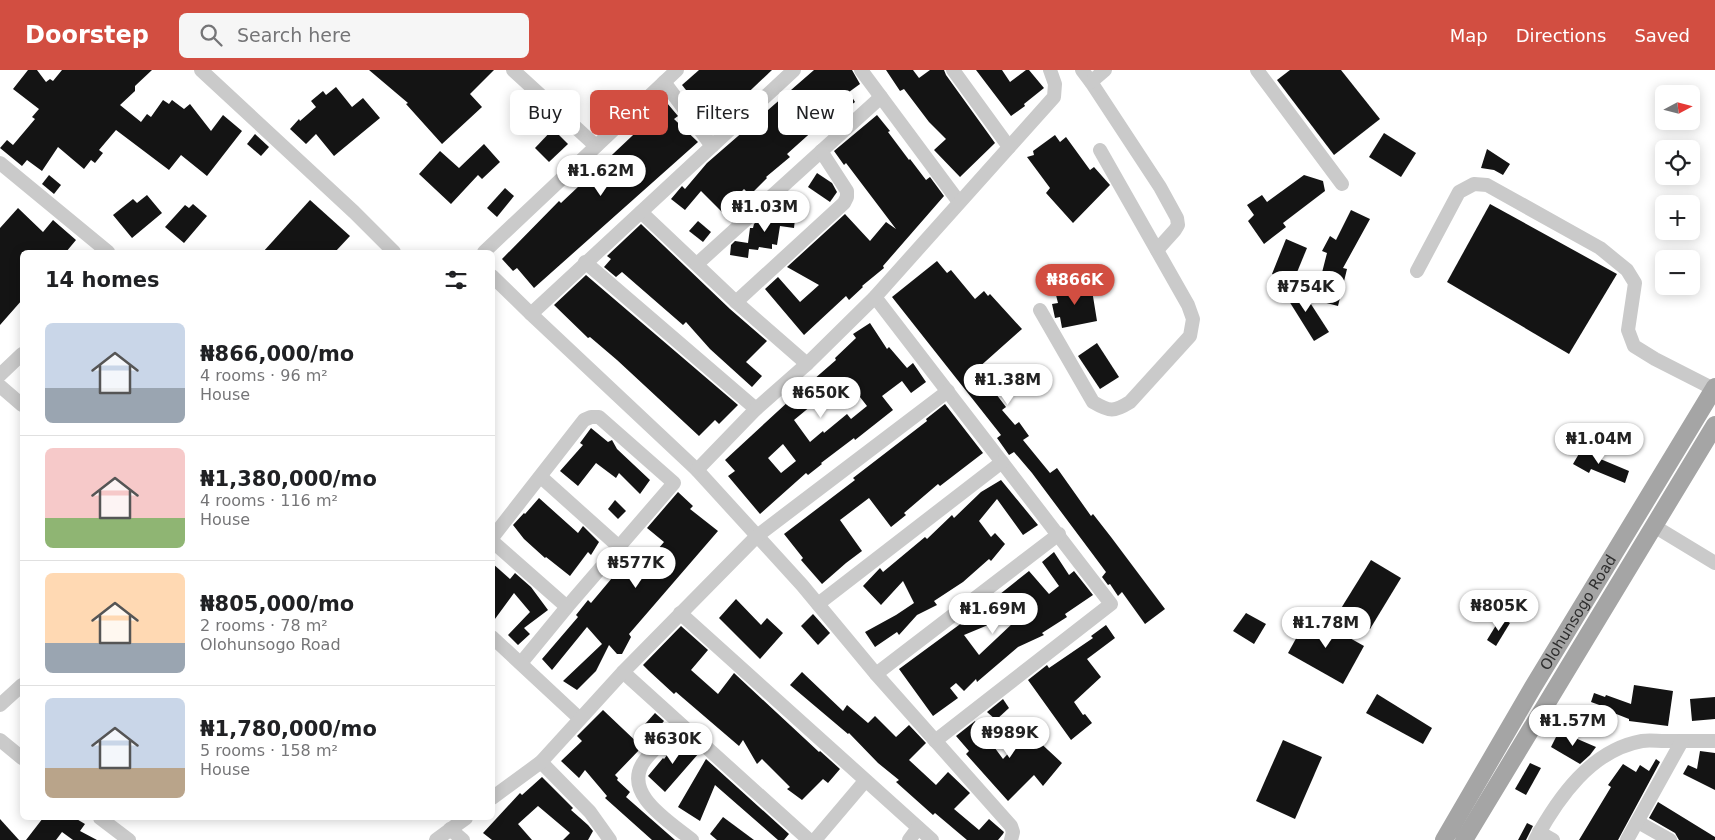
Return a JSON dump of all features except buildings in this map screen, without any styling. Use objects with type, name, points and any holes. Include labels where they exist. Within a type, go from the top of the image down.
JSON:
[{"type":"main road","name":"Olohunsogo Road","points":[[1444,840],[1533,687],[1715,388]]},
{"type":"main road","name":"Olohunsogo Road","points":[[1464,840],[1715,425]]},
{"type":"main road","points":[[1469,796],[1486,804]]},
{"type":"street","points":[[201,70],[392,250]]},
{"type":"street","points":[[513,70],[596,146]]},
{"type":"street","points":[[486,250],[677,70]]},
{"type":"street","points":[[531,314],[794,70]]},
{"type":"street","points":[[861,70],[959,202]]},
{"type":"street","points":[[953,70],[1009,147]]},
{"type":"street","points":[[697,470],[756,409],[807,364],[875,297],[1054,97],[1055,84],[1050,70]]},
{"type":"street","points":[[1082,70],[1160,188],[1177,218],[1178,224],[1175,230],[1157,250]]},
{"type":"street","points":[[1091,82],[1105,70]]},
{"type":"street","points":[[1257,70],[1342,184]]},
{"type":"street","points":[[664,82],[712,146]]},
{"type":"street","points":[[697,264],[881,97]]},
{"type":"street","points":[[1040,310],[1093,402],[1107,411],[1119,409],[1130,402],[1190,336],[1193,319],[1188,305],[1100,150]]},
{"type":"street","points":[[736,302],[844,203],[847,191],[821,151]]},
{"type":"street","points":[[0,163],[106,250]]},
{"type":"street","points":[[1417,271],[1459,192],[1474,184],[1487,185],[1600,248],[1627,270],[1635,283],[1628,330],[1634,346],[1655,359],[1715,388]]},
{"type":"street","points":[[641,212],[736,302],[807,364]]},
{"type":"street","points":[[585,262],[756,409]]},
{"type":"street","points":[[495,279],[697,470],[818,604],[934,741],[1011,826],[1013,832],[1011,840]]},
{"type":"street","points":[[875,297],[1111,604],[934,741]]},
{"type":"street","points":[[0,375],[20,356]]},
{"type":"street","points":[[0,386],[20,403]]},
{"type":"street","points":[[495,796],[541,762],[579,718],[757,536],[948,392]]},
{"type":"street","points":[[495,535],[584,420],[591,417],[599,417],[674,483],[566,606],[520,663]]},
{"type":"street","points":[[818,604],[1002,462]]},
{"type":"street","points":[[541,477],[618,546]]},
{"type":"street","points":[[1654,526],[1713,557]]},
{"type":"street","points":[[876,674],[1059,534]]},
{"type":"street","points":[[495,542],[566,606]]},
{"type":"street","points":[[680,614],[932,840]]},
{"type":"street","points":[[495,640],[579,718]]},
{"type":"street","points":[[623,672],[809,840]]},
{"type":"street","points":[[0,706],[20,687]]},
{"type":"street","points":[[681,725],[645,760],[638,780],[639,789],[645,801],[692,840]]},
{"type":"street","points":[[0,740],[20,756]]},
{"type":"street","points":[[1553,840],[1537,836],[1556,804],[1580,777],[1602,757],[1623,747],[1643,741],[1715,742]]},
{"type":"street","points":[[1627,840],[1682,741]]},
{"type":"street","points":[[541,762],[590,812],[610,840]]},
{"type":"street","points":[[815,840],[865,781]]},
{"type":"street","points":[[103,820],[129,840]]},
{"type":"street","points":[[436,840],[463,820]]},
{"type":"street","points":[[1638,822],[1670,840]]},
{"type":"street","points":[[909,840],[918,828]]},
{"type":"street","points":[[450,829],[463,840]]}]
